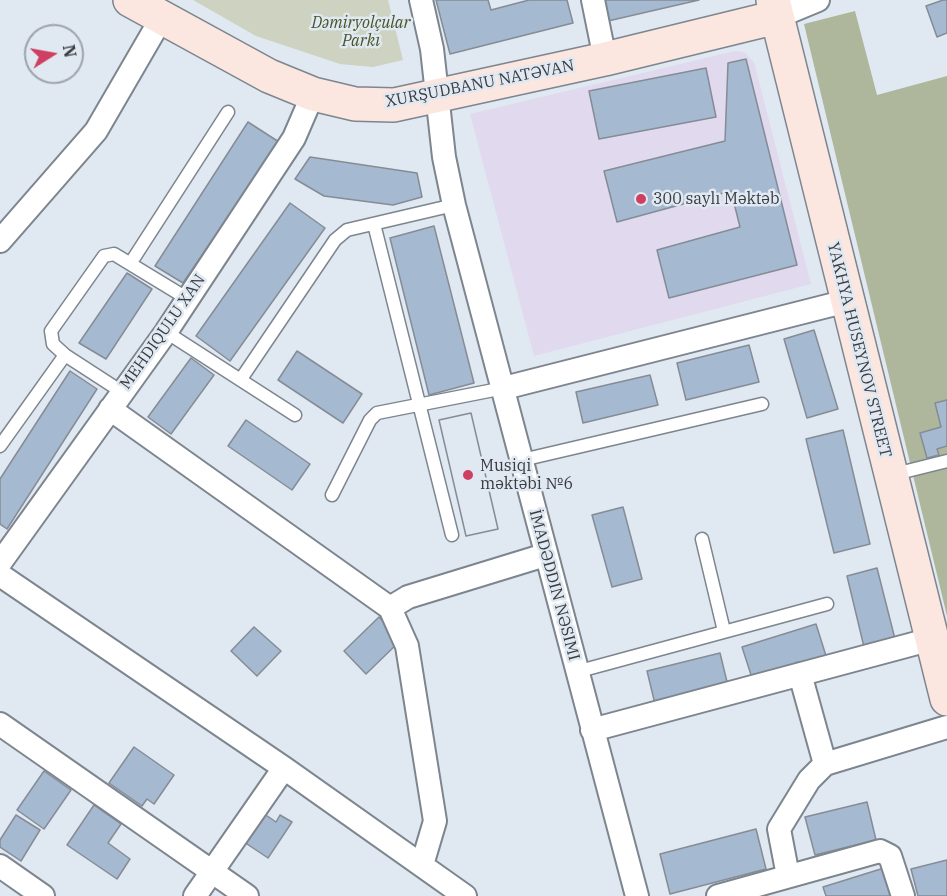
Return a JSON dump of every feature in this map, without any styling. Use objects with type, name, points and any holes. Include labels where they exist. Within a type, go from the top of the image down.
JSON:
[{"type":"main road","name":"XURŞUDBANU NATƏVAN","points":[[130,0],[269,76],[313,94],[355,104],[394,105],[605,59],[775,8]]},
{"type":"main road","name":"YAKHYA HUSEYNOV STREET","points":[[775,8],[947,699]]},
{"type":"street","name":"İMADƏDDIN NƏSIMI","points":[[421,0],[432,49],[436,97],[454,205],[637,896]]},
{"type":"street","points":[[593,0],[605,59]]},
{"type":"street","points":[[775,8],[818,0]]},
{"type":"street","points":[[0,241],[96,131],[161,19]]},
{"type":"street","name":"MEHDIQULU XAN","points":[[0,563],[166,332],[294,138],[313,94]]},
{"type":"street","points":[[504,388],[847,301]]},
{"type":"street","points":[[116,400],[390,608],[408,646],[435,821],[422,866]]},
{"type":"street","points":[[390,608],[408,597],[545,555]]},
{"type":"street","points":[[0,575],[284,768],[465,896]]},
{"type":"street","points":[[592,730],[932,639]]},
{"type":"street","points":[[800,674],[825,764]]},
{"type":"street","points":[[0,724],[247,896]]},
{"type":"street","points":[[788,876],[779,829],[808,780],[825,764],[947,727]]},
{"type":"street","points":[[195,896],[284,768]]},
{"type":"street","points":[[718,896],[760,890],[788,876],[880,851],[890,856],[903,896]]},
{"type":"street","points":[[0,866],[43,896]]},
{"type":"lane","points":[[130,264],[228,112]]},
{"type":"lane","points":[[241,379],[335,240],[347,230],[454,205]]},
{"type":"lane","points":[[374,224],[452,535]]},
{"type":"lane","points":[[116,400],[53,344],[51,331],[104,256],[114,254],[188,298]]},
{"type":"lane","points":[[166,332],[295,415]]},
{"type":"lane","points":[[0,446],[65,356]]},
{"type":"lane","points":[[332,495],[370,420],[377,414],[418,403],[504,388]]},
{"type":"lane","points":[[522,460],[762,404]]},
{"type":"lane","points":[[890,475],[947,461]]},
{"type":"lane","points":[[702,539],[724,631]]},
{"type":"lane","points":[[576,672],[827,604]]},
{"type":"shaded area","name":"300 saylı Məktəb","points":[[735,51],[744,52],[754,62],[811,284],[534,356],[470,114]]},
{"type":"green space","name":"Dəmiryolçular Parkı","points":[[193,0],[388,0],[403,60],[373,67],[340,64],[256,36]]},
{"type":"green space","points":[[855,11],[877,95],[947,76],[947,616],[804,24]]},
{"type":"building","points":[[436,0],[488,0],[491,10],[529,0],[567,0],[573,23],[450,54]]},
{"type":"building","points":[[603,0],[699,0],[608,21]]},
{"type":"building","points":[[947,0],[947,33],[937,37],[926,6]]},
{"type":"building","points":[[746,59],[797,265],[669,298],[657,250],[740,227],[731,191],[617,222],[604,171],[725,141],[728,63]]},
{"type":"building","points":[[706,68],[716,117],[599,139],[589,91]]},
{"type":"building","points":[[248,122],[279,142],[183,283],[155,266]]},
{"type":"building","points":[[310,157],[417,173],[422,197],[393,205],[324,196],[295,179]]},
{"type":"building","points":[[290,203],[325,228],[230,361],[196,336]]},
{"type":"building","points":[[434,226],[474,383],[429,395],[390,238]]},
{"type":"building","points":[[127,273],[152,289],[106,359],[79,343]]},
{"type":"building","points":[[814,330],[838,409],[807,418],[784,339]]},
{"type":"building","points":[[749,345],[759,382],[686,400],[677,363]]},
{"type":"building","points":[[297,351],[362,394],[343,423],[278,380]]},
{"type":"building","points":[[191,358],[214,375],[171,434],[148,417]]},
{"type":"building","points":[[70,371],[97,389],[7,529],[0,524],[0,479]]},
{"type":"building","points":[[650,375],[658,405],[583,423],[576,392]]},
{"type":"building","points":[[947,400],[947,446],[937,449],[939,455],[927,458],[920,433],[941,427],[935,403]]},
{"type":"building","name":"Musiqi məktəbi №6","points":[[471,413],[498,529],[466,536],[439,420]]},
{"type":"building","name":"Musiqi məktəbi №6","points":[[471,413],[498,529],[466,536],[439,420]]},
{"type":"building","points":[[246,420],[310,464],[292,490],[228,446]]},
{"type":"building","points":[[843,430],[870,544],[834,553],[806,439]]},
{"type":"building","points":[[623,507],[642,579],[612,587],[592,515]]},
{"type":"building","points":[[877,568],[895,639],[864,647],[847,576]]},
{"type":"building","points":[[379,617],[401,640],[366,674],[344,651]]},
{"type":"building","points":[[816,624],[827,659],[753,681],[742,647]]},
{"type":"building","points":[[254,627],[281,651],[257,676],[231,651]]},
{"type":"building","points":[[720,653],[729,690],[656,708],[647,671]]},
{"type":"building","points":[[134,747],[174,775],[154,804],[147,799],[142,806],[109,783]]},
{"type":"building","points":[[44,771],[71,790],[44,829],[17,810]]},
{"type":"building","points":[[867,802],[876,840],[815,855],[805,817]]},
{"type":"building","points":[[94,805],[121,824],[108,843],[130,859],[117,879],[67,845]]},
{"type":"building","points":[[260,811],[276,822],[280,815],[292,822],[268,858],[241,840]]},
{"type":"building","points":[[16,815],[40,830],[21,861],[0,847],[0,840]]},
{"type":"building","points":[[756,829],[766,869],[670,894],[660,854]]},
{"type":"building","points":[[947,860],[947,896],[918,896],[911,869]]},
{"type":"building","points":[[884,868],[893,896],[826,896],[823,887]]},
{"type":"place","name":"300 saylı Məktəb","points":[[641,199]]},
{"type":"place","name":"Musiqi məktəbi №6","points":[[468,475]]}]
